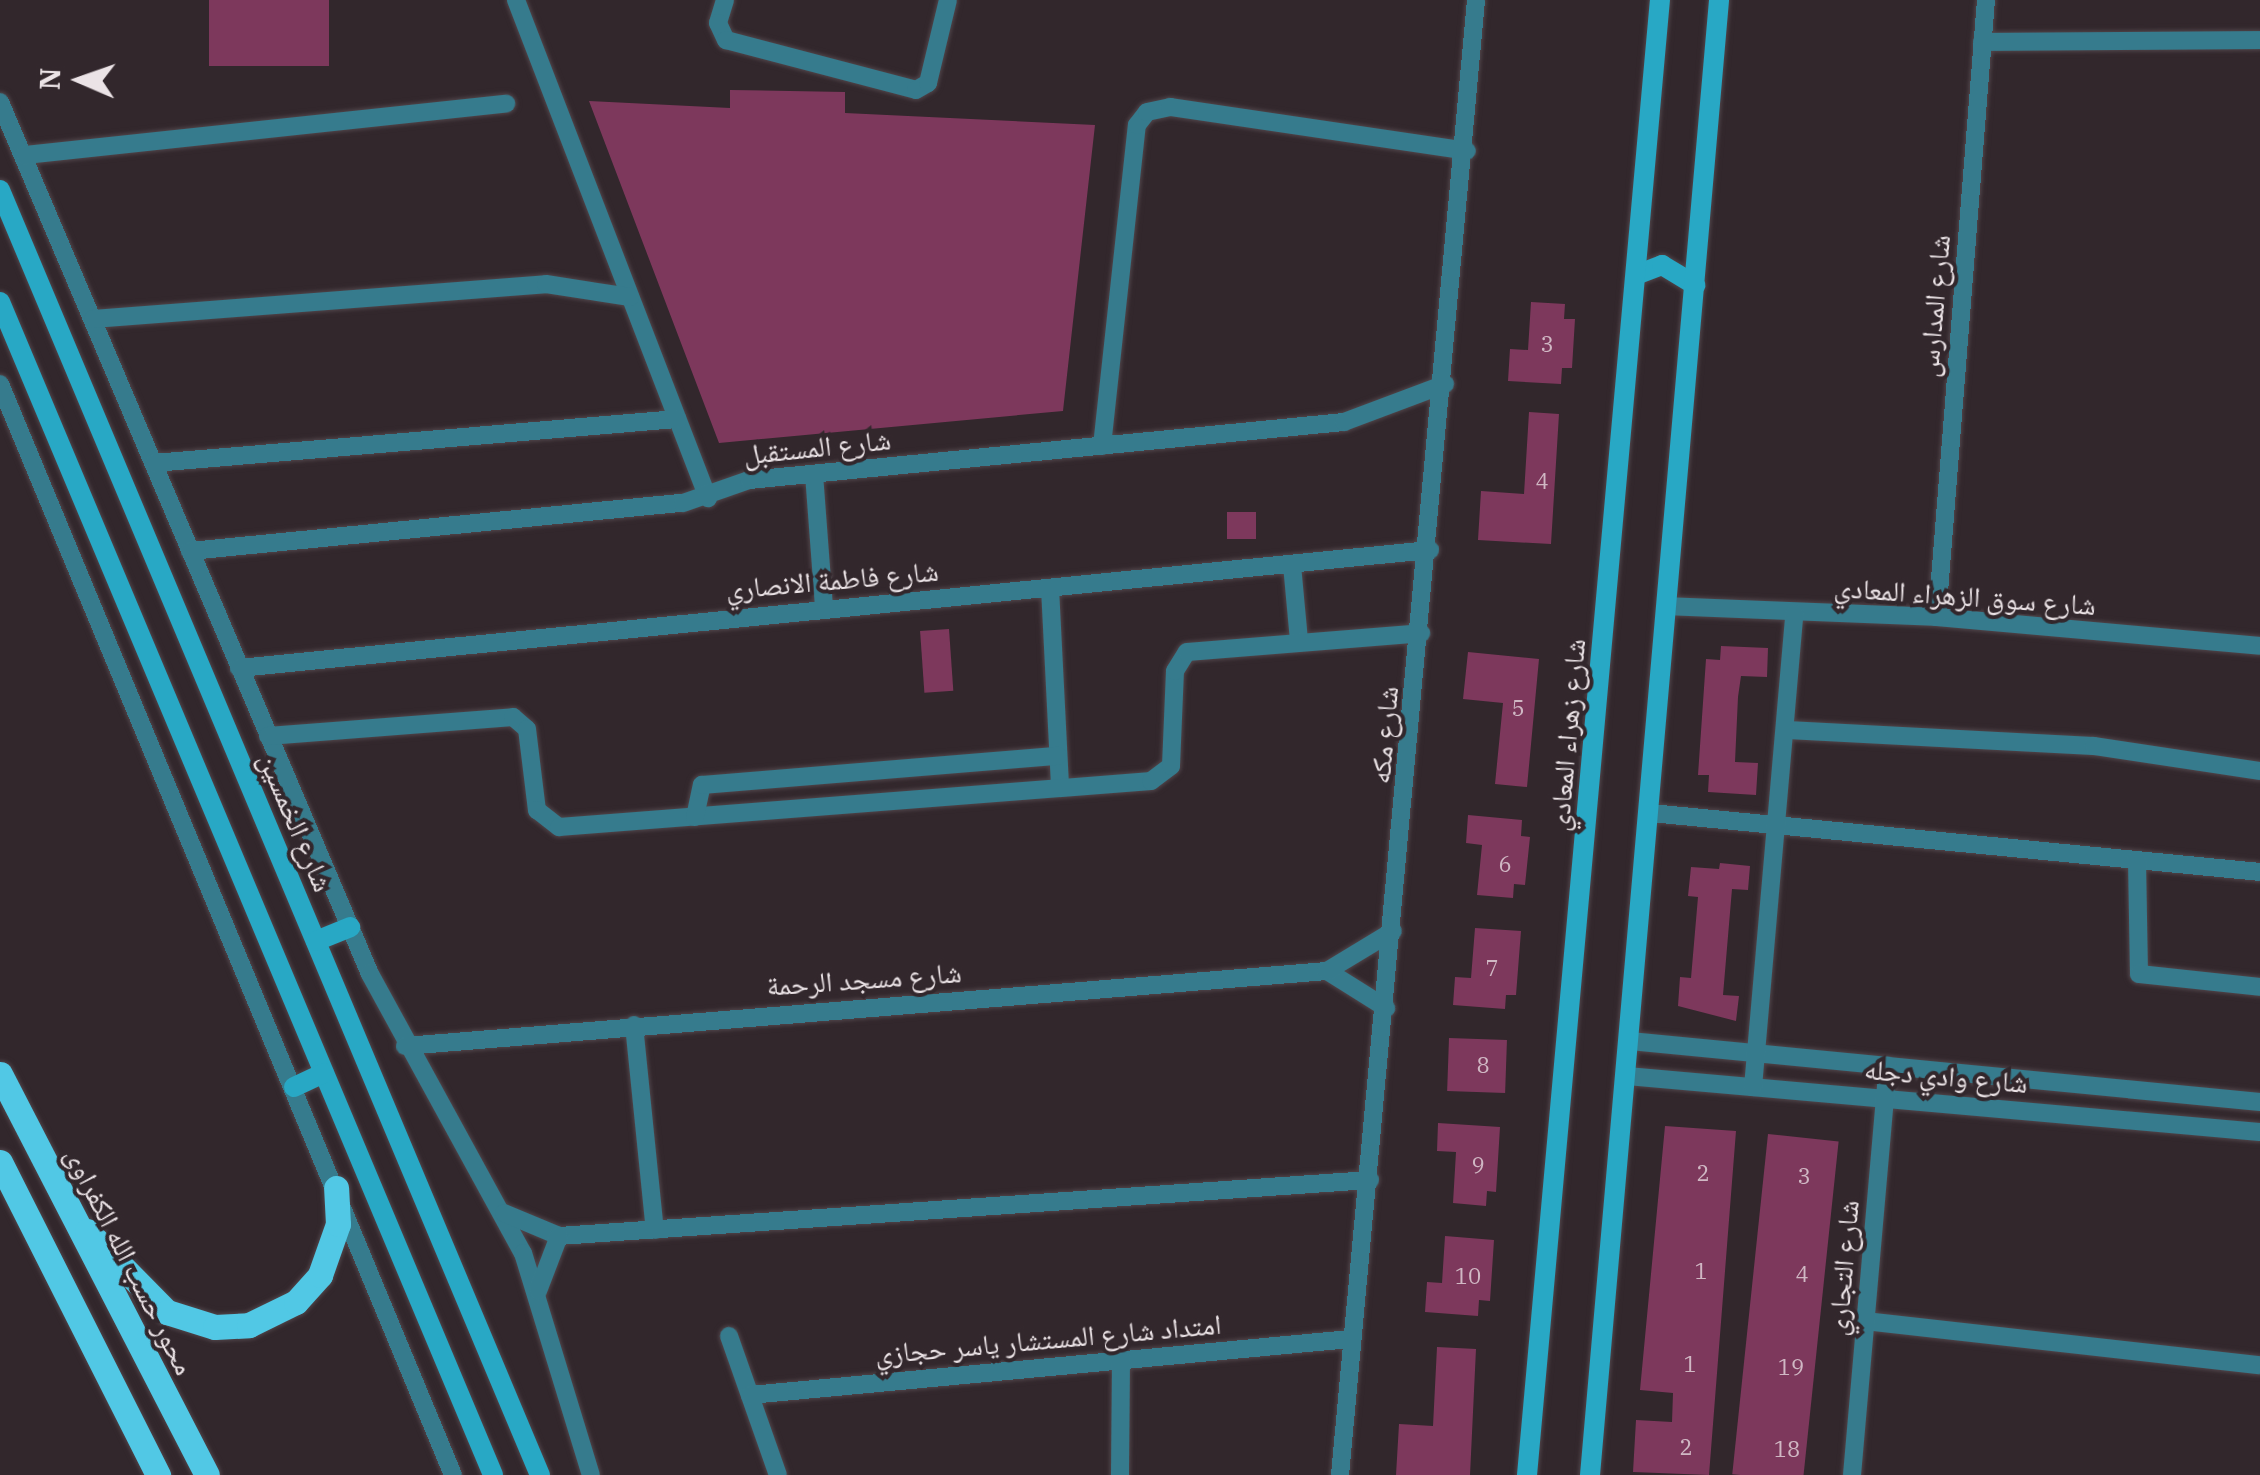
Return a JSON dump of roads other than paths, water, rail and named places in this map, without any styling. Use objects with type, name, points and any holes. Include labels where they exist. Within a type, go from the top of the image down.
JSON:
[{"type":"main road","name":"شارع زهراء المعادي","points":[[1527,1475],[1660,0]]},
{"type":"main road","points":[[1590,1475],[1651,813],[1718,0]]},
{"type":"main road","name":"شارع الخمسين","points":[[0,190],[540,1475]]},
{"type":"main road","points":[[1636,275],[1671,266],[1695,285]]},
{"type":"main road","points":[[0,302],[493,1475]]},
{"type":"main road","points":[[316,941],[350,927]]},
{"type":"main road","points":[[294,1087],[324,1073]]},
{"type":"main road","name":"محور حسب الله الكفراوى","points":[[0,1074],[207,1475]]},
{"type":"main road","points":[[0,1162],[158,1475]]},
{"type":"main road","points":[[78,1225],[167,1312],[232,1327],[281,1312],[320,1275],[338,1224],[336,1188]]},
{"type":"street","points":[[516,0],[708,498]]},
{"type":"street","points":[[724,0],[718,23],[726,40],[916,90],[928,83],[948,0]]},
{"type":"street","name":"شارع مكه","points":[[1340,1475],[1350,1339],[1370,1180],[1468,151],[1476,0]]},
{"type":"street","points":[[1646,0],[1658,31]]},
{"type":"street","name":"شارع المدارس","points":[[1937,617],[1986,0]]},
{"type":"street","points":[[1982,42],[2260,40]]},
{"type":"street","points":[[0,102],[350,927],[405,1046],[504,1213],[537,1294],[591,1475]]},
{"type":"street","points":[[24,156],[506,104]]},
{"type":"street","points":[[1102,446],[1141,116],[1170,107],[1468,151]]},
{"type":"street","points":[[93,319],[546,284],[630,297]]},
{"type":"street","points":[[0,384],[453,1475]]},
{"type":"street","name":"شارع المستقبل","points":[[190,551],[708,498],[749,480],[1344,422],[1445,384]]},
{"type":"street","points":[[154,463],[677,418]]},
{"type":"street","points":[[814,474],[824,608]]},
{"type":"street","name":"شارع فاطمة الانصاري","points":[[239,668],[1430,550]]},
{"type":"street","points":[[1292,565],[1299,640]]},
{"type":"street","points":[[1050,588],[1060,788]]},
{"type":"street","name":"شارع سوق الزهراء المعادي","points":[[1667,606],[1937,617],[2260,646]]},
{"type":"street","points":[[1752,1087],[1787,730],[1794,614]]},
{"type":"street","points":[[268,736],[507,716],[527,729],[537,810],[553,826],[1151,781],[1168,772],[1175,671],[1188,652],[1422,633]]},
{"type":"street","points":[[1787,730],[2094,746],[2260,770]]},
{"type":"street","points":[[695,817],[694,791],[702,785],[1058,756]]},
{"type":"street","points":[[1651,813],[2260,872]]},
{"type":"street","points":[[2137,860],[2139,974],[2260,987]]},
{"type":"street","name":"شارع مسجد الرحمة","points":[[405,1046],[1328,971],[1393,932]]},
{"type":"street","points":[[1328,971],[1386,1008]]},
{"type":"street","points":[[634,1025],[655,1230]]},
{"type":"street","name":"شارع وادي دجله","points":[[1630,1041],[2260,1102]]},
{"type":"street","name":"شارع التجاري","points":[[1852,1475],[1888,1066]]},
{"type":"street","name":"شارع وادي دجله","points":[[1627,1076],[2260,1132]]},
{"type":"street","points":[[504,1213],[559,1236],[1370,1180]]},
{"type":"street","points":[[537,1294],[559,1236]]},
{"type":"street","points":[[1866,1321],[2260,1365]]},
{"type":"street","points":[[728,1336],[778,1475]]},
{"type":"street","name":"امتداد شارع المستشار ياسر حجازي","points":[[750,1395],[1350,1339]]},
{"type":"street","points":[[1120,1475],[1122,1360]]}]
